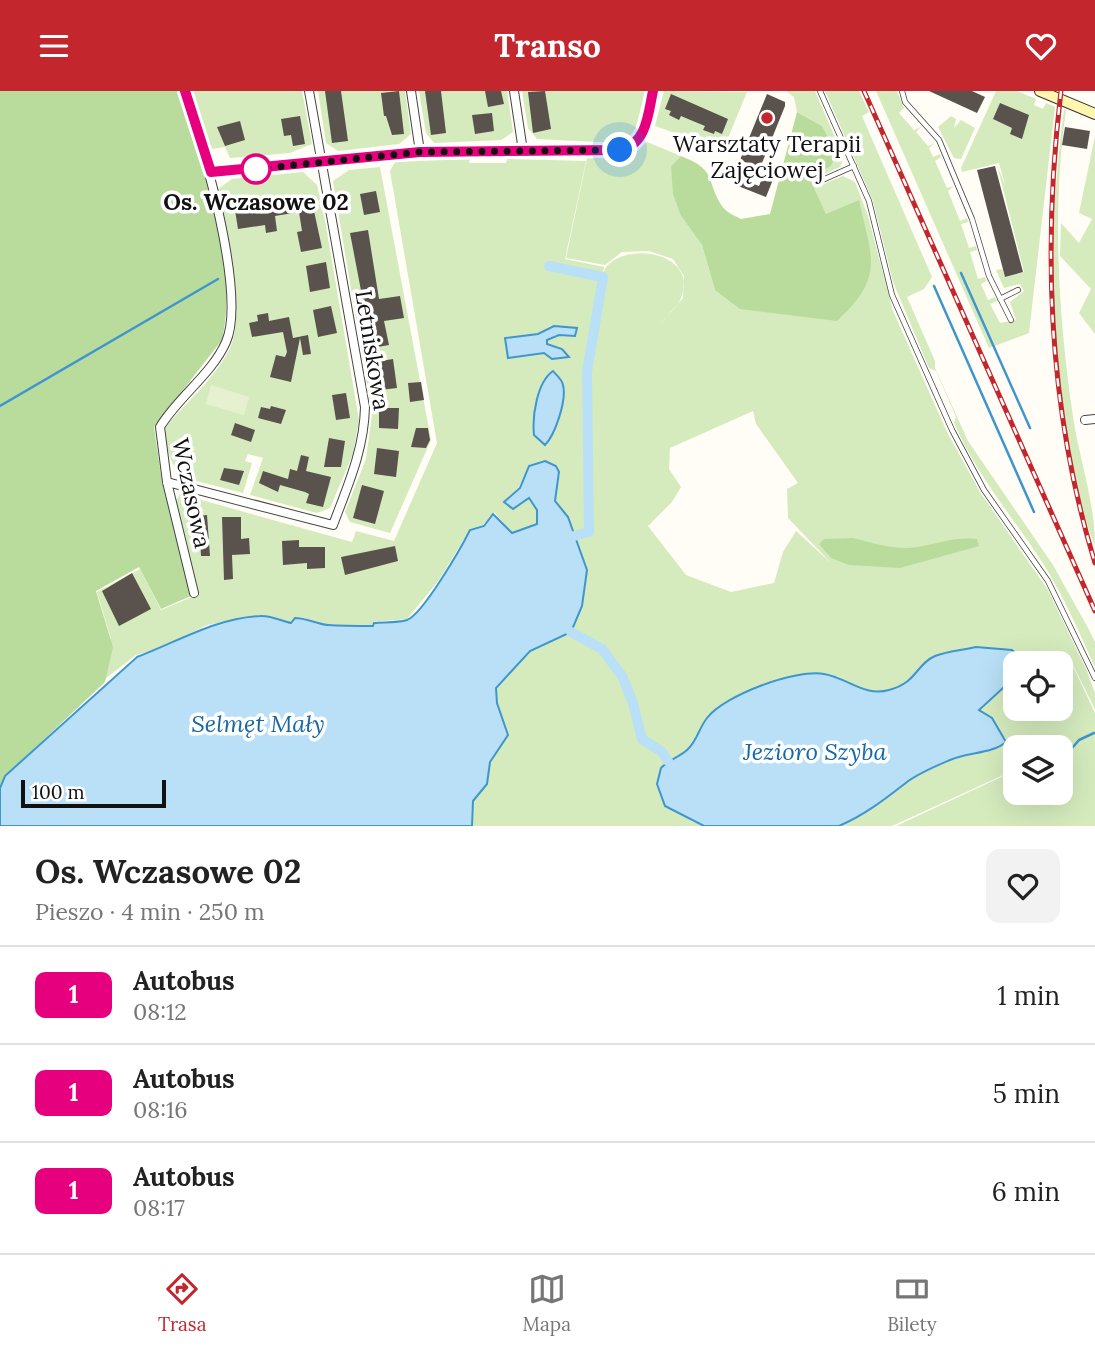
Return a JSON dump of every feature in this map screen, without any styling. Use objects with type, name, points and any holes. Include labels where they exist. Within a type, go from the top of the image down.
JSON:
[{"type":"street","name":"Wczasowa","points":[[185,91],[211,172],[228,280],[229,329],[220,352],[160,426],[167,482],[194,593]]},
{"type":"street","name":"Letniskowa","points":[[167,482],[332,525],[358,459],[365,432],[365,407],[309,91]]},
{"type":"street","points":[[411,91],[420,152]]},
{"type":"street","points":[[513,91],[523,151]]},
{"type":"street","points":[[211,172],[420,152],[626,149],[643,134],[653,91]]},
{"type":"street","points":[[1040,91],[1095,114]]},
{"type":"street","points":[[1085,420],[1095,419]]},
{"type":"lane","points":[[820,91],[873,215],[892,295],[952,430],[984,490],[1048,581],[1095,678]]},
{"type":"lane","points":[[902,91],[905,102],[939,141],[972,219],[989,276],[1011,320]]},
{"type":"lane","points":[[820,181],[854,166]]},
{"type":"lane","points":[[1000,299],[1018,290]]},
{"type":"green space","points":[[0,91],[180,91],[216,214],[226,280],[226,311],[222,340],[154,427],[162,482],[191,596],[161,609],[139,567],[96,591],[113,647],[105,682],[5,776],[0,788]]},
{"type":"green space","points":[[190,91],[302,91],[312,144],[290,153],[230,158],[225,147],[212,149]]},
{"type":"green space","points":[[318,91],[405,91],[411,134],[399,144],[338,151],[326,143]]},
{"type":"green space","points":[[419,91],[507,91],[513,132],[501,140],[434,143],[426,133]]},
{"type":"green space","points":[[522,91],[645,91],[634,135],[617,143],[537,139],[528,128]]},
{"type":"green space","points":[[664,91],[747,92],[723,150],[655,126]]},
{"type":"green space","points":[[786,91],[815,91],[844,158],[840,167],[816,178],[819,186],[843,176],[855,182],[868,216],[893,311],[947,432],[980,492],[1048,590],[1087,671],[1095,693],[1095,709],[1073,665],[1073,651],[1066,651],[1063,645],[1066,651],[1013,651],[977,647],[934,656],[920,667],[913,680],[890,690],[869,693],[837,676],[708,717],[686,751],[691,821],[704,826],[472,826],[473,801],[487,784],[490,762],[508,735],[497,703],[496,688],[530,651],[571,632],[582,606],[587,570],[568,517],[555,501],[560,473],[557,465],[545,461],[528,466],[519,487],[504,502],[508,506],[520,505],[528,498],[537,510],[537,524],[512,533],[494,512],[483,525],[470,529],[439,580],[407,619],[373,622],[373,626],[350,626],[295,617],[292,623],[261,615],[207,625],[160,648],[136,655],[101,682],[89,652],[111,639],[97,592],[140,569],[161,610],[199,594],[176,501],[180,494],[352,542],[356,531],[394,541],[437,443],[390,171],[395,162],[470,159],[469,163],[506,163],[507,159],[586,161],[565,259],[604,267],[603,275],[607,266],[618,258],[646,253],[672,262],[680,271],[684,282],[684,276],[673,259],[649,251],[622,252],[605,265],[566,258],[587,158],[629,156],[647,142],[681,156],[671,166],[681,216],[702,245],[715,290],[859,201],[826,215],[809,177],[830,167],[822,126],[797,112],[794,97]],"holes":[[[753,411],[756,424],[798,483],[787,489],[788,518],[831,563],[796,531],[783,552],[774,583],[731,592],[686,575],[648,526],[672,502],[681,487],[669,469],[670,448]]]},
{"type":"green space","points":[[825,91],[859,91],[869,112],[862,116],[932,277],[924,289],[907,297],[935,361],[935,368],[968,441],[1053,565],[1087,626],[1095,642],[1095,667],[1051,577],[984,479],[954,423],[956,417],[936,371],[929,368],[893,282],[873,201]]},
{"type":"green space","points":[[876,91],[897,91],[904,108],[899,113],[914,130],[921,127],[916,132],[928,146],[935,143],[929,148],[933,157],[940,154],[941,157],[935,161],[947,188],[954,186],[948,191],[960,221],[967,218],[968,222],[961,224],[969,248],[976,246],[977,250],[970,252],[978,279],[985,277],[987,281],[981,284],[988,300],[995,297],[997,301],[990,304],[1000,323],[1016,320],[1010,302],[1024,291],[1020,284],[1004,288],[996,270],[1002,269],[1005,277],[1024,272],[997,165],[1005,185],[999,163],[962,172],[961,168],[996,91],[1017,91],[1036,99],[1034,105],[1043,109],[1046,103],[1055,107],[1029,333],[989,348]]},
{"type":"green space","points":[[1064,109],[1058,222],[1060,298],[1072,410],[1092,512],[1095,546],[1078,495],[1066,442],[1058,387],[1052,274],[1058,162]]},
{"type":"green space","points":[[797,112],[822,126],[837,155],[830,167],[809,177],[826,214],[859,200],[868,237],[871,265],[869,278],[853,305],[837,321],[740,309],[715,290],[702,245],[681,216],[673,194],[671,166],[681,156],[706,171],[717,197],[728,212],[741,219],[770,214]]},
{"type":"green space","points":[[951,116],[956,119],[954,128],[961,120],[975,128],[961,159],[954,158],[938,127]]},
{"type":"green space","points":[[1095,136],[1095,334],[1079,313],[1091,289],[1060,256],[1061,223],[1079,243],[1092,219],[1079,213]]},
{"type":"green space","points":[[380,167],[431,440],[390,533],[350,522],[345,512],[366,459],[372,415],[333,181],[349,170]]},
{"type":"green space","points":[[303,172],[317,185],[359,420],[353,454],[330,508],[317,513],[250,495],[263,458],[248,454],[245,461],[252,463],[243,493],[185,478],[172,461],[165,427],[217,369],[230,348],[234,333],[236,314],[233,270],[218,189],[232,179]]},
{"type":"green space","points":[[211,385],[249,397],[244,415],[206,404]]},
{"type":"green space","points":[[853,538],[902,548],[969,539],[977,539],[979,546],[900,568],[849,565],[831,558],[819,544],[824,539]]},
{"type":"green space","points":[[1073,666],[1095,713],[1095,826],[896,826],[1003,776],[1003,805],[1073,805],[1073,735],[1003,735],[1003,737],[992,718],[979,710],[1003,688],[1003,721],[1073,721]]},
{"type":"green space","points":[[1003,743],[1003,775],[892,826],[839,826],[866,812],[922,773],[957,757]]},
{"type":"water","points":[[554,326],[577,328],[575,336],[559,335],[547,340],[547,344],[562,349],[569,357],[552,359],[544,353],[508,358],[505,338],[538,334]]},
{"type":"water","points":[[553,371],[560,379],[564,391],[556,426],[545,445],[534,435],[534,419],[539,391]]},
{"type":"water","name":"Selmęt Mały","points":[[545,461],[556,466],[559,472],[555,501],[568,517],[587,570],[582,606],[571,632],[530,651],[496,688],[497,703],[508,735],[490,762],[487,784],[473,801],[472,826],[0,826],[0,788],[5,776],[137,657],[212,626],[244,618],[264,616],[291,623],[295,618],[299,618],[324,624],[351,626],[373,626],[374,623],[407,620],[432,594],[470,530],[484,526],[493,514],[512,533],[537,524],[537,510],[529,498],[513,509],[504,502],[520,488],[529,466]]},
{"type":"water","name":"Jezioro Szyba","points":[[976,647],[1013,651],[1003,651],[1003,688],[979,710],[992,718],[1003,737],[1003,744],[1000,746],[957,757],[928,770],[866,812],[839,826],[704,826],[665,806],[657,784],[661,768],[684,752],[696,739],[707,718],[729,701],[761,685],[811,674],[833,676],[872,691],[889,690],[905,683],[929,659]]},
{"type":"building","points":[[325,91],[341,91],[348,141],[332,143]]},
{"type":"building","points":[[399,91],[404,134],[392,135],[384,116],[381,93]]},
{"type":"building","points":[[425,91],[441,91],[446,133],[431,135]]},
{"type":"building","points":[[485,91],[501,91],[504,104],[488,107]]},
{"type":"building","points":[[545,91],[551,129],[533,133],[528,92]]},
{"type":"building","points":[[929,91],[972,91],[985,97],[977,113]]},
{"type":"building","points":[[671,94],[728,119],[722,134],[703,130],[705,126],[681,116],[679,120],[669,115],[671,111],[665,109]]},
{"type":"building","points":[[767,94],[785,102],[785,106],[760,168],[740,160]]},
{"type":"building","points":[[1000,103],[1029,115],[1022,139],[1010,134],[1012,128],[993,119]]},
{"type":"building","points":[[492,113],[494,131],[475,134],[472,115]]},
{"type":"building","points":[[300,116],[305,144],[293,146],[291,135],[284,136],[281,119]]},
{"type":"building","points":[[240,121],[245,140],[225,146],[217,127]]},
{"type":"building","points":[[1065,127],[1090,131],[1087,149],[1062,145]]},
{"type":"building","points":[[995,166],[1023,272],[1005,277],[977,170]]},
{"type":"building","points":[[766,168],[776,172],[766,197],[738,186],[741,179],[759,186]]},
{"type":"building","points":[[376,191],[380,212],[364,215],[360,194]]},
{"type":"building","points":[[311,197],[322,248],[301,252],[297,232],[302,231],[299,212],[275,216],[277,231],[266,233],[265,225],[238,229],[235,210],[249,208],[250,211]]},
{"type":"building","points":[[368,230],[379,299],[400,296],[404,318],[384,321],[389,345],[372,348],[350,233]]},
{"type":"building","points":[[326,262],[330,288],[310,292],[306,266]]},
{"type":"building","points":[[331,306],[337,333],[318,337],[313,310]]},
{"type":"building","points":[[268,313],[269,321],[289,317],[293,338],[308,335],[311,354],[303,355],[300,338],[291,382],[270,377],[276,355],[285,357],[287,352],[283,332],[252,337],[249,323],[258,321],[257,315]]},
{"type":"building","points":[[393,359],[397,388],[380,390],[375,362]]},
{"type":"building","points":[[421,382],[424,400],[410,402],[408,383]]},
{"type":"building","points":[[346,393],[350,418],[336,420],[332,395]]},
{"type":"building","points":[[271,406],[286,410],[281,424],[258,418],[261,407],[270,409]]},
{"type":"building","points":[[379,408],[399,408],[398,429],[379,428]]},
{"type":"building","points":[[235,423],[255,430],[251,442],[231,435]]},
{"type":"building","points":[[416,428],[428,428],[430,440],[426,448],[411,447]]},
{"type":"building","points":[[329,438],[345,441],[341,467],[324,467]]},
{"type":"building","points":[[377,448],[399,451],[396,477],[374,474]]},
{"type":"building","points":[[301,455],[309,457],[306,471],[331,477],[323,507],[306,503],[309,494],[305,492],[280,485],[278,492],[259,483],[263,471],[288,479],[290,469],[297,471]]},
{"type":"building","points":[[224,468],[244,471],[239,485],[220,480]]},
{"type":"building","points":[[362,485],[384,491],[375,524],[353,518]]},
{"type":"building","points":[[207,515],[210,556],[201,556],[200,534],[190,535],[189,517]]},
{"type":"building","points":[[222,517],[241,517],[241,539],[249,538],[250,554],[232,555],[233,579],[224,580]]},
{"type":"building","points":[[299,540],[299,547],[325,547],[325,568],[307,569],[307,563],[283,565],[282,541]]},
{"type":"building","points":[[395,546],[398,561],[345,575],[341,557]]},
{"type":"building","points":[[132,573],[151,609],[119,626],[102,591]]},
{"type":"waterway","points":[[549,266],[603,277],[587,372],[589,532],[574,536]]},
{"type":"waterway","points":[[961,273],[1030,428]]},
{"type":"waterway","points":[[0,406],[218,279]]},
{"type":"waterway","points":[[934,286],[1034,512]]},
{"type":"waterway","points":[[571,632],[602,649],[622,676],[632,700],[642,739],[662,752],[668,761]]},
{"type":"waterway","points":[[1073,747],[1079,740],[1094,733]]},
{"type":"railway","points":[[864,91],[1095,611]]},
{"type":"railway","points":[[1061,91],[1052,211],[1053,329],[1067,447],[1095,563]]},
{"type":"bus line","name":"1","points":[[185,91],[211,172],[420,152],[626,149],[643,134],[653,91]]},
{"type":"place","name":"Warsztaty Terapii Zajęciowej","points":[[767,118]]},
{"type":"place","name":"Os. Wczasowe 02","points":[[256,169]]},
{"type":"route","points":[[256,169],[420,152],[620,150]]}]
